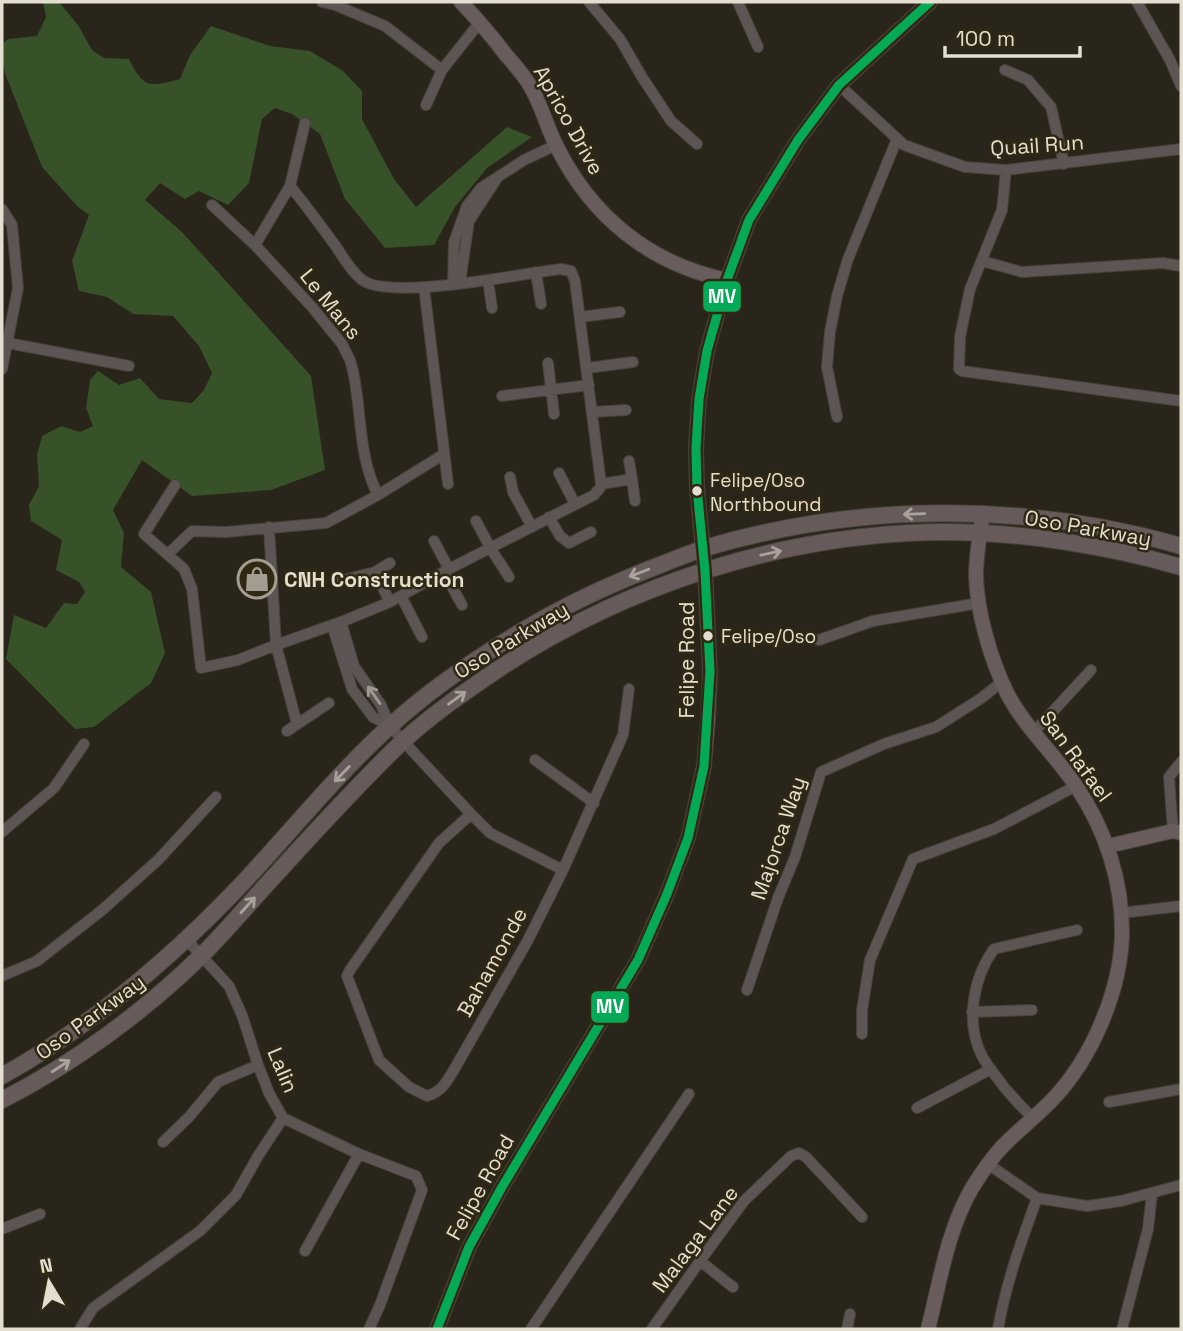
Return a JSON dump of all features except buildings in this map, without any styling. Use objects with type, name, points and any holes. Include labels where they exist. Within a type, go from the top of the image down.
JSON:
[{"type":"main road","name":"Aprico Drive","points":[[461,2],[527,82],[541,106],[556,145],[573,177],[590,200],[613,224],[645,248],[683,267],[727,280]]},
{"type":"main road","name":"Felipe Road","points":[[438,1329],[469,1247],[638,960],[688,838],[704,766],[710,671],[697,488],[699,399],[707,351],[727,280],[750,220],[798,140],[839,85],[930,2]]},
{"type":"main road","name":"Oso Parkway","points":[[2,1076],[105,1008],[156,967],[238,888],[390,726],[420,701],[477,658],[580,598],[703,549],[836,520],[884,515],[983,513],[1033,517],[1077,523],[1181,546]]},
{"type":"main road","name":"San Rafael","points":[[928,1329],[945,1256],[971,1190],[1005,1143],[1055,1097],[1073,1075],[1098,1030],[1111,995],[1122,937],[1116,879],[1108,846],[1076,786],[1032,733],[1017,710],[994,664],[979,603],[976,575],[983,513]]},
{"type":"main road","name":"Oso Parkway","points":[[2,1100],[91,1046],[153,999],[201,956],[342,803],[404,741],[445,707],[520,655],[562,631],[625,601],[664,585],[752,557],[845,539],[933,532],[980,533],[1050,540],[1097,547],[1181,567]]},
{"type":"main road","points":[[1108,846],[1177,832]]},
{"type":"street","points":[[322,2],[385,26],[442,70]]},
{"type":"street","points":[[589,2],[620,39],[671,121],[697,144]]},
{"type":"street","points":[[738,2],[758,47]]},
{"type":"street","points":[[1137,2],[1170,60],[1181,86]]},
{"type":"street","points":[[426,105],[442,70],[480,22]]},
{"type":"street","points":[[1005,70],[1027,80],[1051,107],[1064,164]]},
{"type":"street","name":"Quail Run","points":[[839,85],[904,145],[965,167],[1006,170],[1181,149]]},
{"type":"street","points":[[255,245],[290,186],[306,123]]},
{"type":"street","points":[[837,417],[827,367],[837,296],[848,259],[897,139]]},
{"type":"street","points":[[456,284],[466,219],[497,178],[524,160],[556,145]]},
{"type":"street","points":[[1006,170],[1002,210],[970,289],[960,337],[958,366],[962,371],[1181,401]]},
{"type":"street","points":[[175,485],[144,534],[184,569],[192,589],[200,667],[239,660],[390,601],[594,495],[600,488],[587,368],[575,281],[571,271],[561,269],[456,284],[393,289],[366,284],[354,273],[290,186]]},
{"type":"street","name":"Le Mans","points":[[212,205],[255,245],[334,335],[351,360],[366,466],[378,495]]},
{"type":"street","points":[[2,209],[12,225],[18,288],[2,369]]},
{"type":"street","points":[[982,261],[1022,272],[1163,263],[1181,266]]},
{"type":"street","points":[[537,272],[541,304]]},
{"type":"street","points":[[488,280],[492,308]]},
{"type":"street","points":[[424,287],[448,484]]},
{"type":"street","points":[[580,317],[620,312]]},
{"type":"street","points":[[8,343],[129,366]]},
{"type":"street","points":[[587,368],[633,362]]},
{"type":"street","points":[[548,363],[554,414]]},
{"type":"street","points":[[502,396],[589,385]]},
{"type":"street","points":[[592,412],[626,410]]},
{"type":"street","points":[[168,554],[192,531],[226,532],[326,523],[444,454]]},
{"type":"street","points":[[629,461],[635,501]]},
{"type":"street","points":[[559,473],[575,505]]},
{"type":"street","points":[[510,477],[513,492],[532,527]]},
{"type":"street","points":[[601,484],[632,479]]},
{"type":"street","points":[[549,517],[560,536],[569,543],[591,532]]},
{"type":"street","points":[[476,521],[509,577]]},
{"type":"street","points":[[269,527],[276,645],[292,728],[329,703]]},
{"type":"street","points":[[434,541],[462,605]]},
{"type":"street","points":[[339,581],[375,572],[390,563]]},
{"type":"street","points":[[375,572],[390,601]]},
{"type":"street","points":[[401,596],[422,637]]},
{"type":"street","points":[[819,640],[873,621],[979,603]]},
{"type":"street","points":[[336,624],[352,660],[353,676],[381,705],[390,726],[471,814],[490,833],[564,870]]},
{"type":"street","points":[[1032,733],[1091,670]]},
{"type":"street","name":"Majorca Way","points":[[747,990],[795,857],[821,772],[884,744],[936,727],[1002,682]]},
{"type":"street","name":"Bahamonde","points":[[471,814],[439,843],[348,976],[379,1060],[409,1087],[427,1096],[443,1088],[456,1068],[564,870],[623,735],[629,689]]},
{"type":"street","points":[[2,832],[54,788],[84,744]]},
{"type":"street","points":[[535,760],[594,803]]},
{"type":"street","points":[[1177,832],[1168,777],[1181,762]]},
{"type":"street","points":[[862,1034],[862,1010],[870,960],[913,859],[994,829],[1076,786]]},
{"type":"street","points":[[2,976],[37,961],[101,911],[158,860],[216,797]]},
{"type":"street","points":[[1121,914],[1181,906]]},
{"type":"street","points":[[1034,1118],[1017,1103],[982,1056],[972,1012],[977,983],[986,959],[994,949],[1077,930]]},
{"type":"street","name":"Lalin","points":[[186,939],[229,986],[269,1093],[283,1118],[359,1154],[416,1176],[422,1189],[380,1306],[369,1329]]},
{"type":"street","points":[[972,1012],[1032,1010]]},
{"type":"street","points":[[163,1142],[189,1117],[218,1082],[258,1065]]},
{"type":"street","points":[[916,1108],[991,1069]]},
{"type":"street","points":[[1109,1102],[1181,1089]]},
{"type":"street","points":[[531,1329],[689,1094]]},
{"type":"street","points":[[80,1329],[93,1308],[200,1231],[236,1195],[283,1118]]},
{"type":"street","name":"Malaga Lane","points":[[652,1329],[744,1201],[791,1156],[799,1153],[806,1157],[862,1217]]},
{"type":"street","points":[[305,1251],[359,1154]]},
{"type":"street","points":[[988,1164],[1037,1198],[1087,1206],[1121,1201],[1181,1185]]},
{"type":"street","points":[[1122,1329],[1148,1229],[1152,1193]]},
{"type":"street","points":[[998,1329],[1014,1261],[1037,1198]]},
{"type":"street","points":[[2,1228],[40,1214]]},
{"type":"street","points":[[700,1261],[733,1287]]},
{"type":"street","points":[[847,1329],[850,1314]]},
{"type":"green space","points":[[43,2],[59,2],[78,25],[92,50],[104,58],[129,59],[139,76],[148,83],[180,79],[190,55],[211,26],[270,46],[310,51],[343,71],[362,91],[362,119],[394,179],[416,207],[507,127],[532,137],[487,168],[455,207],[434,245],[385,248],[345,199],[320,134],[292,114],[275,108],[262,119],[249,183],[228,205],[199,191],[185,199],[160,183],[145,200],[182,232],[311,376],[325,470],[271,490],[192,496],[142,460],[113,510],[124,533],[121,567],[151,592],[165,653],[151,683],[94,727],[75,729],[6,659],[14,615],[46,628],[64,603],[77,604],[85,592],[79,582],[56,570],[62,540],[31,521],[29,505],[39,486],[37,455],[42,436],[61,426],[80,432],[93,426],[86,408],[90,380],[98,371],[119,385],[140,378],[159,399],[192,403],[204,390],[212,373],[199,346],[173,316],[133,314],[107,297],[79,291],[72,261],[89,215],[78,207],[42,167],[2,60],[2,44],[8,39],[37,36],[46,17]]},
{"type":"transit line","name":"MV","points":[[437,1329],[469,1247],[638,960],[688,838],[704,766],[710,671],[697,488],[699,399],[707,351],[727,280],[749,220],[798,140],[839,85],[930,2]]},
{"type":"place","name":"Felipe/Oso Northbound","points":[[697,491]]},
{"type":"place","name":"CNH Construction","points":[[257,579]]},
{"type":"place","name":"Felipe/Oso","points":[[708,636]]}]
